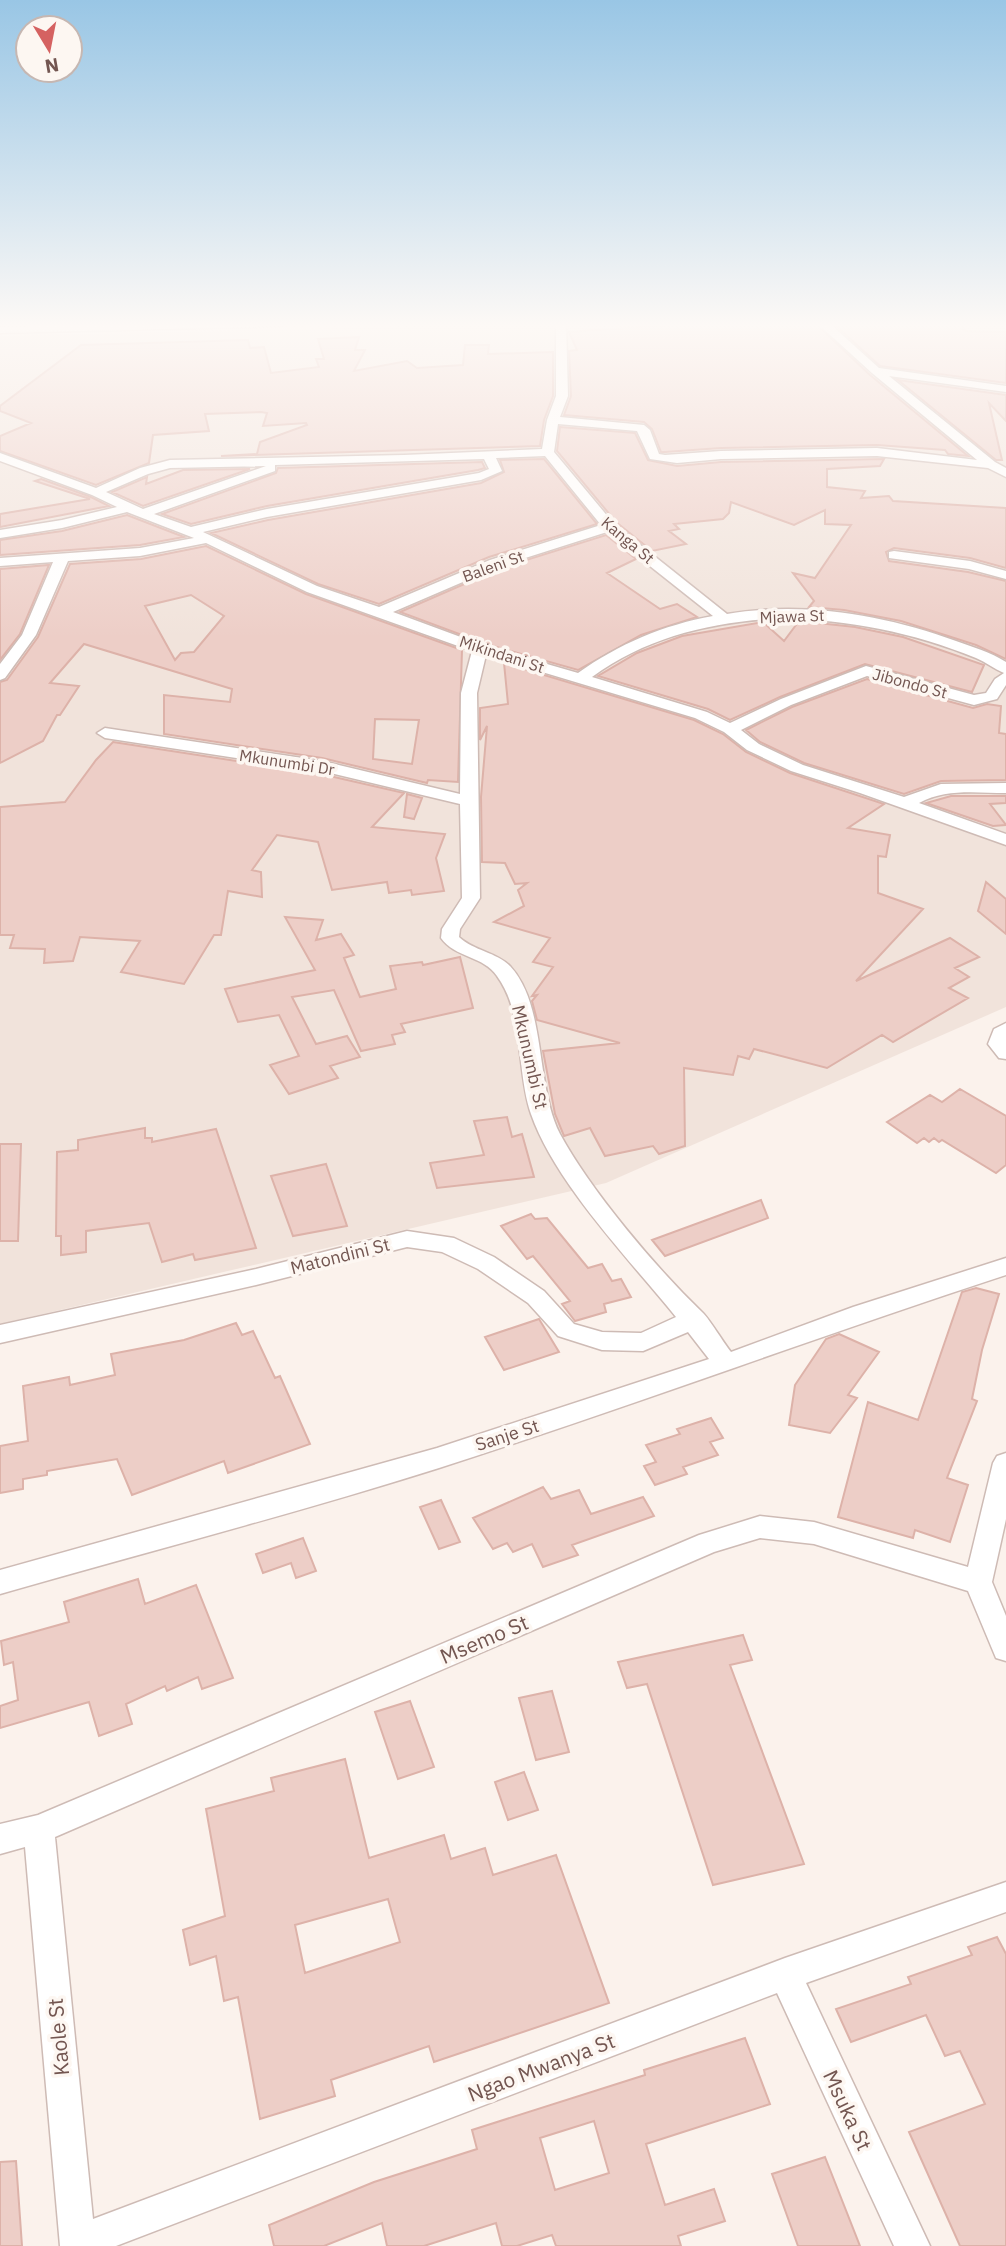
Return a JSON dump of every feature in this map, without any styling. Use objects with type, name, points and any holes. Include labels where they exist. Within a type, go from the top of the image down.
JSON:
[{"type":"street","points":[[96,492],[156,466],[548,452],[552,428]]},
{"type":"street","points":[[637,428],[644,430],[654,456],[664,459],[721,455],[877,452],[991,465]]},
{"type":"street","points":[[946,428],[991,465],[1006,473]]},
{"type":"street","name":"Kanga St","points":[[548,452],[609,527],[725,619]]},
{"type":"street","points":[[190,531],[280,510],[481,476],[496,471],[488,455]]},
{"type":"street","name":"Mikindani St","points":[[0,457],[96,492],[135,511],[190,531],[312,590],[480,649],[701,715],[730,729],[753,747],[797,768],[1006,840]]},
{"type":"street","points":[[0,534],[135,511],[286,462]]},
{"type":"street","name":"Baleni St","points":[[380,612],[495,563],[609,527]]},
{"type":"street","points":[[0,562],[140,552],[208,539]]},
{"type":"street","points":[[894,555],[970,565],[1006,575]]},
{"type":"street","points":[[0,675],[29,635],[64,556]]},
{"type":"street","name":"Mjawa St","points":[[580,678],[618,653],[641,642],[725,619],[787,613],[855,617],[913,631],[991,660],[1006,669]]},
{"type":"street","name":"Mkunumbi St","points":[[480,649],[469,693],[471,898],[451,929],[450,938],[457,947],[486,958],[506,972],[519,1002],[534,1093],[549,1133],[594,1200],[694,1319],[726,1363]]},
{"type":"street","name":"Jibondo St","points":[[730,729],[786,702],[866,671],[974,700],[992,696],[1000,681],[1006,677]]},
{"type":"street","name":"Mkunumbi Dr","points":[[105,733],[323,766],[468,800]]},
{"type":"street","points":[[905,804],[918,794],[932,789],[1006,788]]},
{"type":"street","points":[[1006,1029],[1001,1033],[998,1044],[1006,1054]]},
{"type":"street","name":"Matondini St","points":[[0,1334],[256,1277],[407,1239],[446,1244],[486,1262],[536,1297],[566,1330],[602,1341],[643,1342],[694,1319]]},
{"type":"street","name":"Sanje St","points":[[0,1582],[437,1458],[726,1363],[861,1313],[1006,1266]]},
{"type":"street","points":[[1006,1463],[978,1582],[1006,1650]]},
{"type":"street","name":"Msemo St","points":[[0,1839],[39,1829],[708,1543],[760,1527],[814,1533],[978,1582]]},
{"type":"street","name":"Kaole St","points":[[39,1829],[77,2245]]},
{"type":"street","name":"Ngao Mwanya St","points":[[77,2245],[785,1974],[1006,1897]]},
{"type":"street","name":"Msuka St","points":[[785,1974],[912,2246]]},
{"type":"shaded area","points":[[0,428],[1006,428],[1006,1007],[606,1183],[0,1324]]},
{"type":"building","points":[[20,428],[208,428],[209,431],[153,435],[149,463],[96,485],[0,451],[0,436]]},
{"type":"building","points":[[299,428],[543,428],[540,446],[221,456],[257,454],[260,442]]},
{"type":"building","points":[[560,428],[570,428],[635,433],[648,460],[677,466],[721,462],[884,459],[880,466],[827,469],[827,487],[865,491],[861,498],[889,496],[893,501],[1006,508],[1006,568],[970,558],[894,548],[886,552],[889,561],[968,572],[1006,581],[1006,659],[976,645],[901,621],[844,610],[809,607],[814,601],[793,573],[815,578],[851,525],[825,524],[825,510],[794,525],[731,502],[729,513],[723,519],[674,524],[679,529],[669,531],[686,544],[652,551],[616,522],[557,451]]},
{"type":"building","points":[[934,428],[968,456],[948,454],[945,450],[877,445],[661,452],[652,429]]},
{"type":"building","points":[[957,428],[995,428],[1002,460],[996,460]]},
{"type":"building","points":[[544,459],[597,524],[489,557],[379,604],[318,584],[211,533],[268,520],[481,483],[504,472],[500,460]]},
{"type":"building","points":[[482,462],[485,468],[478,470],[267,506],[191,524],[162,514],[276,473],[278,468]]},
{"type":"building","points":[[250,469],[143,506],[112,492],[147,477],[146,484],[183,470]]},
{"type":"building","points":[[41,479],[109,506],[0,527],[0,514],[90,499],[35,481]]},
{"type":"building","points":[[127,515],[184,537],[140,545],[0,555],[0,540],[62,531]]},
{"type":"building","points":[[606,535],[636,559],[607,573],[660,609],[677,604],[697,617],[641,635],[578,670],[486,644],[400,612],[501,568]]},
{"type":"building","points":[[206,546],[306,594],[462,650],[458,782],[428,780],[427,783],[322,758],[164,734],[164,695],[230,702],[232,689],[84,644],[50,683],[79,686],[60,715],[57,715],[43,741],[0,763],[0,682],[7,680],[38,637],[70,564],[141,559]],"holes":[[[191,595],[224,616],[194,652],[181,653],[175,660],[145,606]],[[375,719],[419,720],[412,764],[373,759]]]},
{"type":"building","points":[[49,565],[20,634],[0,660],[0,569]]},
{"type":"building","points":[[799,621],[855,627],[903,637],[984,665],[972,692],[865,664],[730,720],[708,709],[598,676],[637,653],[682,636],[763,622],[784,641]]},
{"type":"building","points":[[504,663],[694,720],[723,734],[746,752],[790,773],[884,804],[848,828],[890,835],[886,857],[878,856],[878,893],[923,909],[856,981],[950,938],[979,957],[955,968],[969,977],[949,988],[968,998],[893,1042],[882,1035],[827,1068],[754,1049],[749,1059],[738,1056],[733,1075],[684,1068],[685,1146],[659,1154],[653,1146],[605,1156],[590,1128],[564,1136],[555,1114],[543,1051],[620,1043],[537,1020],[532,1001],[537,995],[532,996],[553,967],[533,962],[550,938],[494,922],[524,906],[518,890],[527,883],[515,884],[505,863],[482,862],[481,797],[487,726],[480,740],[480,708],[508,704]]},
{"type":"building","points":[[867,679],[973,708],[987,704],[1001,706],[999,733],[1006,734],[1006,780],[941,781],[904,794],[804,763],[760,742],[746,730],[792,707]]},
{"type":"building","points":[[113,742],[321,774],[404,793],[372,827],[445,834],[436,858],[444,891],[412,895],[411,890],[389,893],[387,882],[332,890],[318,842],[277,835],[252,870],[261,872],[262,897],[228,891],[221,935],[214,935],[184,984],[121,972],[140,941],[80,937],[73,961],[44,963],[45,949],[10,948],[14,935],[0,935],[0,807],[65,802]]},
{"type":"building","points":[[407,794],[422,798],[414,819],[404,817]]},
{"type":"building","points":[[951,796],[1006,796],[1006,803],[990,804],[1006,825],[993,826],[926,803]]},
{"type":"building","points":[[986,882],[1006,899],[1006,934],[978,911]]},
{"type":"building","points":[[285,917],[323,920],[316,940],[341,934],[354,955],[344,958],[360,997],[396,989],[390,966],[422,962],[423,965],[460,957],[473,1008],[401,1024],[405,1032],[392,1035],[395,1044],[361,1051],[334,990],[292,997],[316,1044],[347,1036],[360,1057],[330,1066],[338,1078],[289,1094],[270,1065],[299,1056],[279,1015],[238,1022],[225,989],[315,970]]},
{"type":"building","points":[[960,1089],[1006,1116],[1006,1165],[996,1173],[942,1140],[939,1142],[934,1138],[929,1142],[924,1138],[917,1143],[887,1122],[930,1095],[942,1102]]},
{"type":"building","points":[[507,1117],[512,1137],[522,1134],[534,1177],[437,1188],[430,1163],[484,1155],[474,1121]]},
{"type":"building","points":[[145,1128],[145,1138],[152,1138],[152,1142],[216,1129],[256,1248],[195,1260],[193,1254],[162,1262],[149,1223],[86,1231],[86,1252],[61,1255],[61,1236],[56,1236],[57,1152],[78,1150],[78,1140]]},
{"type":"building","points":[[0,1144],[21,1144],[18,1241],[0,1241]]},
{"type":"building","points":[[326,1164],[347,1226],[293,1236],[271,1176]]},
{"type":"building","points":[[761,1200],[768,1218],[665,1256],[652,1240]]},
{"type":"building","points":[[531,1214],[535,1219],[547,1218],[588,1268],[602,1264],[612,1281],[621,1279],[631,1297],[604,1304],[606,1312],[575,1321],[562,1304],[570,1301],[533,1256],[527,1259],[501,1226]]},
{"type":"building","points":[[976,1288],[999,1294],[982,1350],[972,1399],[977,1401],[947,1478],[968,1485],[950,1542],[915,1530],[913,1538],[838,1517],[868,1402],[918,1420],[962,1292]]},
{"type":"building","points":[[539,1319],[559,1352],[504,1370],[485,1337]]},
{"type":"building","points":[[236,1323],[242,1335],[253,1331],[275,1378],[280,1376],[310,1444],[228,1473],[224,1461],[132,1495],[117,1459],[47,1471],[47,1475],[23,1479],[23,1489],[0,1493],[0,1446],[28,1441],[23,1386],[69,1377],[70,1385],[115,1375],[111,1354],[184,1340]]},
{"type":"building","points":[[839,1334],[879,1352],[848,1395],[857,1398],[830,1433],[789,1425],[795,1385],[826,1339]]},
{"type":"building","points":[[711,1418],[723,1438],[710,1442],[718,1455],[683,1467],[687,1474],[655,1485],[644,1466],[656,1462],[646,1445],[680,1434],[677,1429]]},
{"type":"building","points":[[543,1487],[551,1499],[579,1490],[591,1514],[643,1497],[654,1516],[572,1545],[578,1555],[543,1567],[532,1544],[513,1552],[507,1543],[493,1549],[473,1518]]},
{"type":"building","points":[[441,1500],[460,1542],[439,1549],[420,1507]]},
{"type":"building","points":[[303,1538],[316,1571],[296,1578],[291,1563],[263,1573],[256,1554]]},
{"type":"building","points":[[138,1579],[145,1604],[196,1585],[233,1678],[202,1689],[198,1677],[167,1691],[165,1686],[126,1704],[132,1724],[99,1736],[89,1702],[0,1728],[0,1706],[18,1700],[13,1662],[4,1665],[1,1641],[69,1622],[64,1602]]},
{"type":"building","points":[[743,1635],[752,1660],[730,1665],[804,1864],[713,1885],[647,1684],[627,1688],[618,1662]]},
{"type":"building","points":[[552,1691],[569,1752],[536,1760],[519,1698]]},
{"type":"building","points":[[410,1701],[434,1767],[398,1779],[375,1712]]},
{"type":"building","points":[[345,1759],[369,1858],[444,1835],[451,1859],[485,1848],[493,1875],[556,1855],[609,2003],[434,2062],[429,2046],[331,2080],[335,2096],[260,2119],[238,1997],[224,2001],[216,1956],[190,1965],[183,1930],[225,1916],[206,1809],[274,1791],[271,1778]],"holes":[[[388,1899],[400,1942],[305,1973],[295,1925]]]},
{"type":"building","points":[[524,1772],[538,1810],[508,1820],[495,1782]]},
{"type":"building","points":[[997,1937],[1006,1954],[1006,2246],[960,2246],[909,2132],[985,2104],[960,2051],[945,2056],[926,2015],[851,2042],[836,2009],[911,1984],[908,1977],[972,1955],[968,1947]]},
{"type":"building","points":[[745,2038],[770,2104],[646,2144],[665,2205],[714,2189],[725,2221],[678,2236],[681,2246],[556,2246],[552,2235],[517,2246],[502,2246],[496,2223],[424,2246],[387,2246],[382,2223],[324,2246],[274,2246],[269,2225],[374,2182],[477,2149],[472,2130],[645,2075],[644,2070]],"holes":[[[594,2121],[609,2173],[555,2190],[540,2138]]]},
{"type":"building","points":[[825,2157],[860,2246],[798,2246],[772,2174]]},
{"type":"building","points":[[16,2161],[22,2246],[0,2246],[0,2162]]}]
